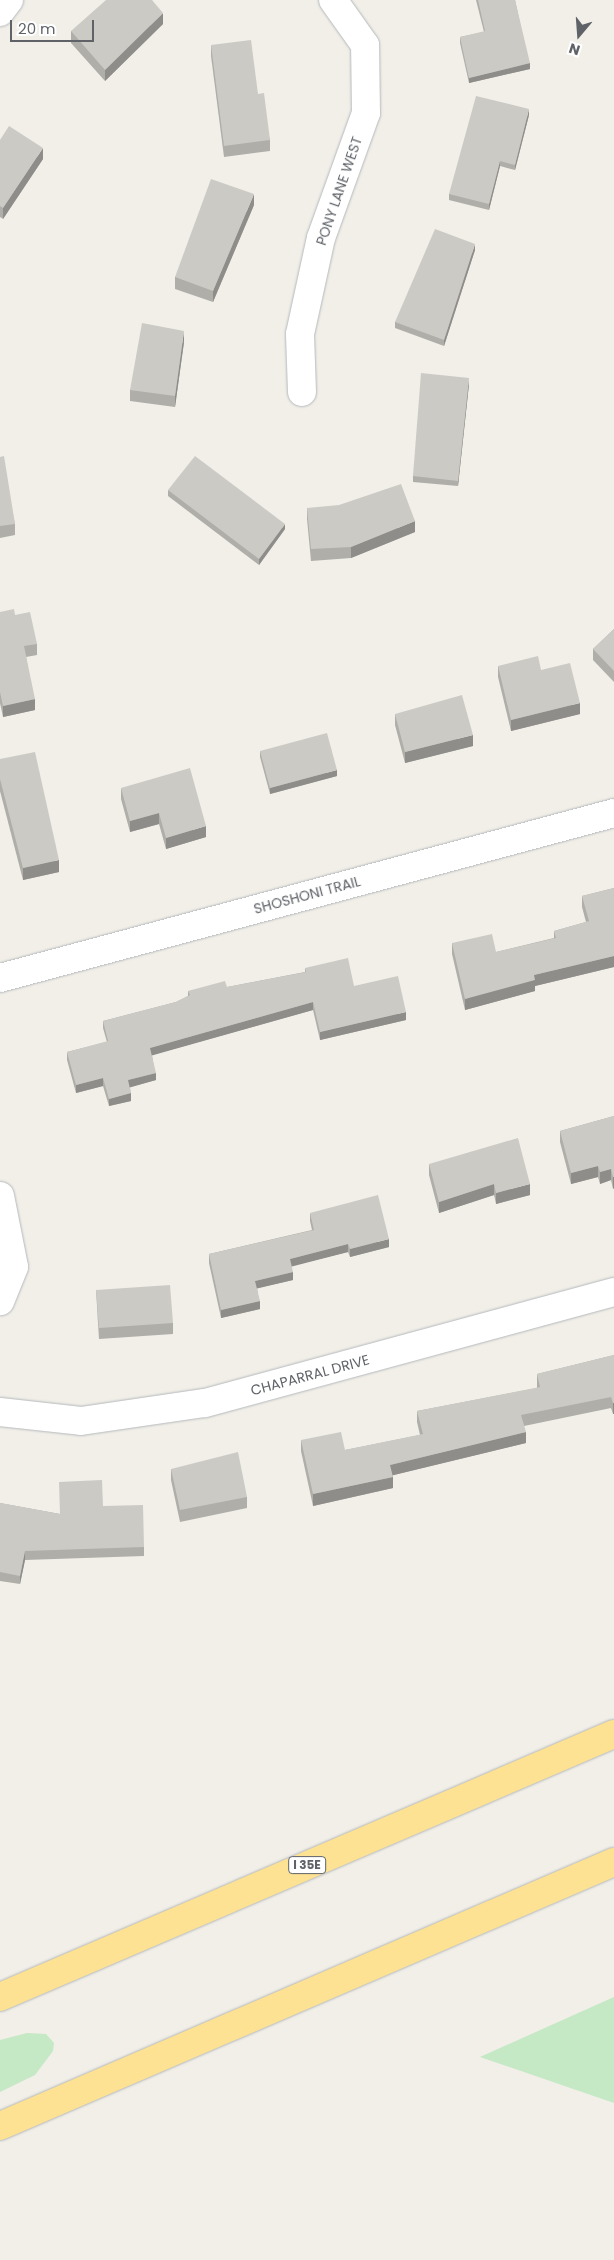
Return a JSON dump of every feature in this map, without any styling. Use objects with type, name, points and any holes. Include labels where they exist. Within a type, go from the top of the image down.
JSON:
[{"type":"highway","name":"I 35E","points":[[0,1997],[614,1734]]},
{"type":"highway","points":[[0,2126],[614,1862]]},
{"type":"street","points":[[0,12],[9,0]]},
{"type":"street","name":"PONY LANE WEST","points":[[302,392],[300,334],[321,238],[366,113],[365,45],[333,0]]},
{"type":"street","name":"SHOSHONI TRAIL","points":[[0,978],[614,813]]},
{"type":"street","points":[[0,1196],[14,1267],[0,1301]]},
{"type":"street","name":"CHAPARRAL DRIVE","points":[[0,1412],[81,1421],[205,1403],[614,1292]]},
{"type":"green space","points":[[614,1997],[614,2103],[480,2057]]},
{"type":"green space","points":[[27,2033],[46,2034],[54,2043],[53,2051],[35,2075],[0,2092],[0,2040]]},
{"type":"building","points":[[106,0],[152,0],[163,13],[105,70],[71,31]]},
{"type":"building","points":[[478,0],[515,0],[530,63],[469,78],[460,37],[485,31]]},
{"type":"building","points":[[251,40],[258,94],[264,93],[270,140],[224,146],[211,45]]},
{"type":"building","points":[[476,96],[529,109],[515,165],[500,161],[489,204],[449,194]]},
{"type":"building","points":[[9,126],[43,148],[3,208],[0,206],[0,140]]},
{"type":"building","points":[[211,179],[254,194],[213,291],[175,277]]},
{"type":"building","points":[[435,229],[475,244],[444,340],[395,322]]},
{"type":"building","points":[[142,323],[184,331],[175,396],[130,390]]},
{"type":"building","points":[[421,373],[469,378],[458,481],[413,476]]},
{"type":"building","points":[[4,456],[15,524],[0,526],[0,457]]},
{"type":"building","points":[[195,456],[285,524],[259,559],[168,490]]},
{"type":"building","points":[[401,484],[415,521],[351,547],[311,549],[307,508],[339,505]]},
{"type":"building","points":[[14,609],[15,615],[30,612],[37,644],[24,646],[35,699],[3,706],[0,692],[0,612]]},
{"type":"building","points":[[614,629],[614,671],[593,649]]},
{"type":"building","points":[[538,656],[541,670],[570,663],[580,703],[511,720],[498,666]]},
{"type":"building","points":[[462,695],[473,735],[405,752],[395,714]]},
{"type":"building","points":[[327,733],[337,770],[270,788],[260,751]]},
{"type":"building","points":[[35,752],[59,860],[23,868],[0,779],[0,759]]},
{"type":"building","points":[[190,768],[206,826],[166,838],[159,813],[130,821],[121,788]]},
{"type":"building","points":[[614,888],[614,956],[534,975],[535,980],[465,999],[452,943],[492,934],[496,952],[556,938],[554,931],[589,921],[582,896]]},
{"type":"building","points":[[348,958],[354,986],[398,976],[406,1012],[320,1032],[313,1002],[150,1048],[156,1073],[128,1080],[131,1093],[109,1099],[103,1078],[76,1085],[67,1052],[108,1041],[103,1021],[176,1002],[190,995],[188,991],[225,981],[227,987],[306,972],[305,968]]},
{"type":"building","points":[[614,1116],[614,1177],[611,1169],[600,1172],[598,1166],[571,1173],[560,1131]]},
{"type":"building","points":[[518,1138],[530,1184],[496,1193],[494,1184],[439,1202],[429,1164]]},
{"type":"building","points":[[378,1195],[389,1239],[350,1249],[348,1244],[290,1259],[293,1272],[255,1281],[260,1301],[221,1310],[209,1254],[314,1230],[310,1213]]},
{"type":"building","points":[[170,1285],[173,1323],[99,1328],[96,1290]]},
{"type":"building","points":[[614,1355],[614,1403],[611,1397],[521,1415],[526,1432],[390,1465],[393,1477],[313,1494],[301,1440],[341,1432],[345,1450],[423,1434],[417,1411],[540,1387],[537,1374]]},
{"type":"building","points":[[238,1452],[247,1497],[180,1510],[171,1469]]},
{"type":"building","points":[[102,1480],[103,1506],[143,1505],[144,1547],[25,1551],[20,1576],[0,1572],[0,1503],[60,1514],[59,1482]]}]
